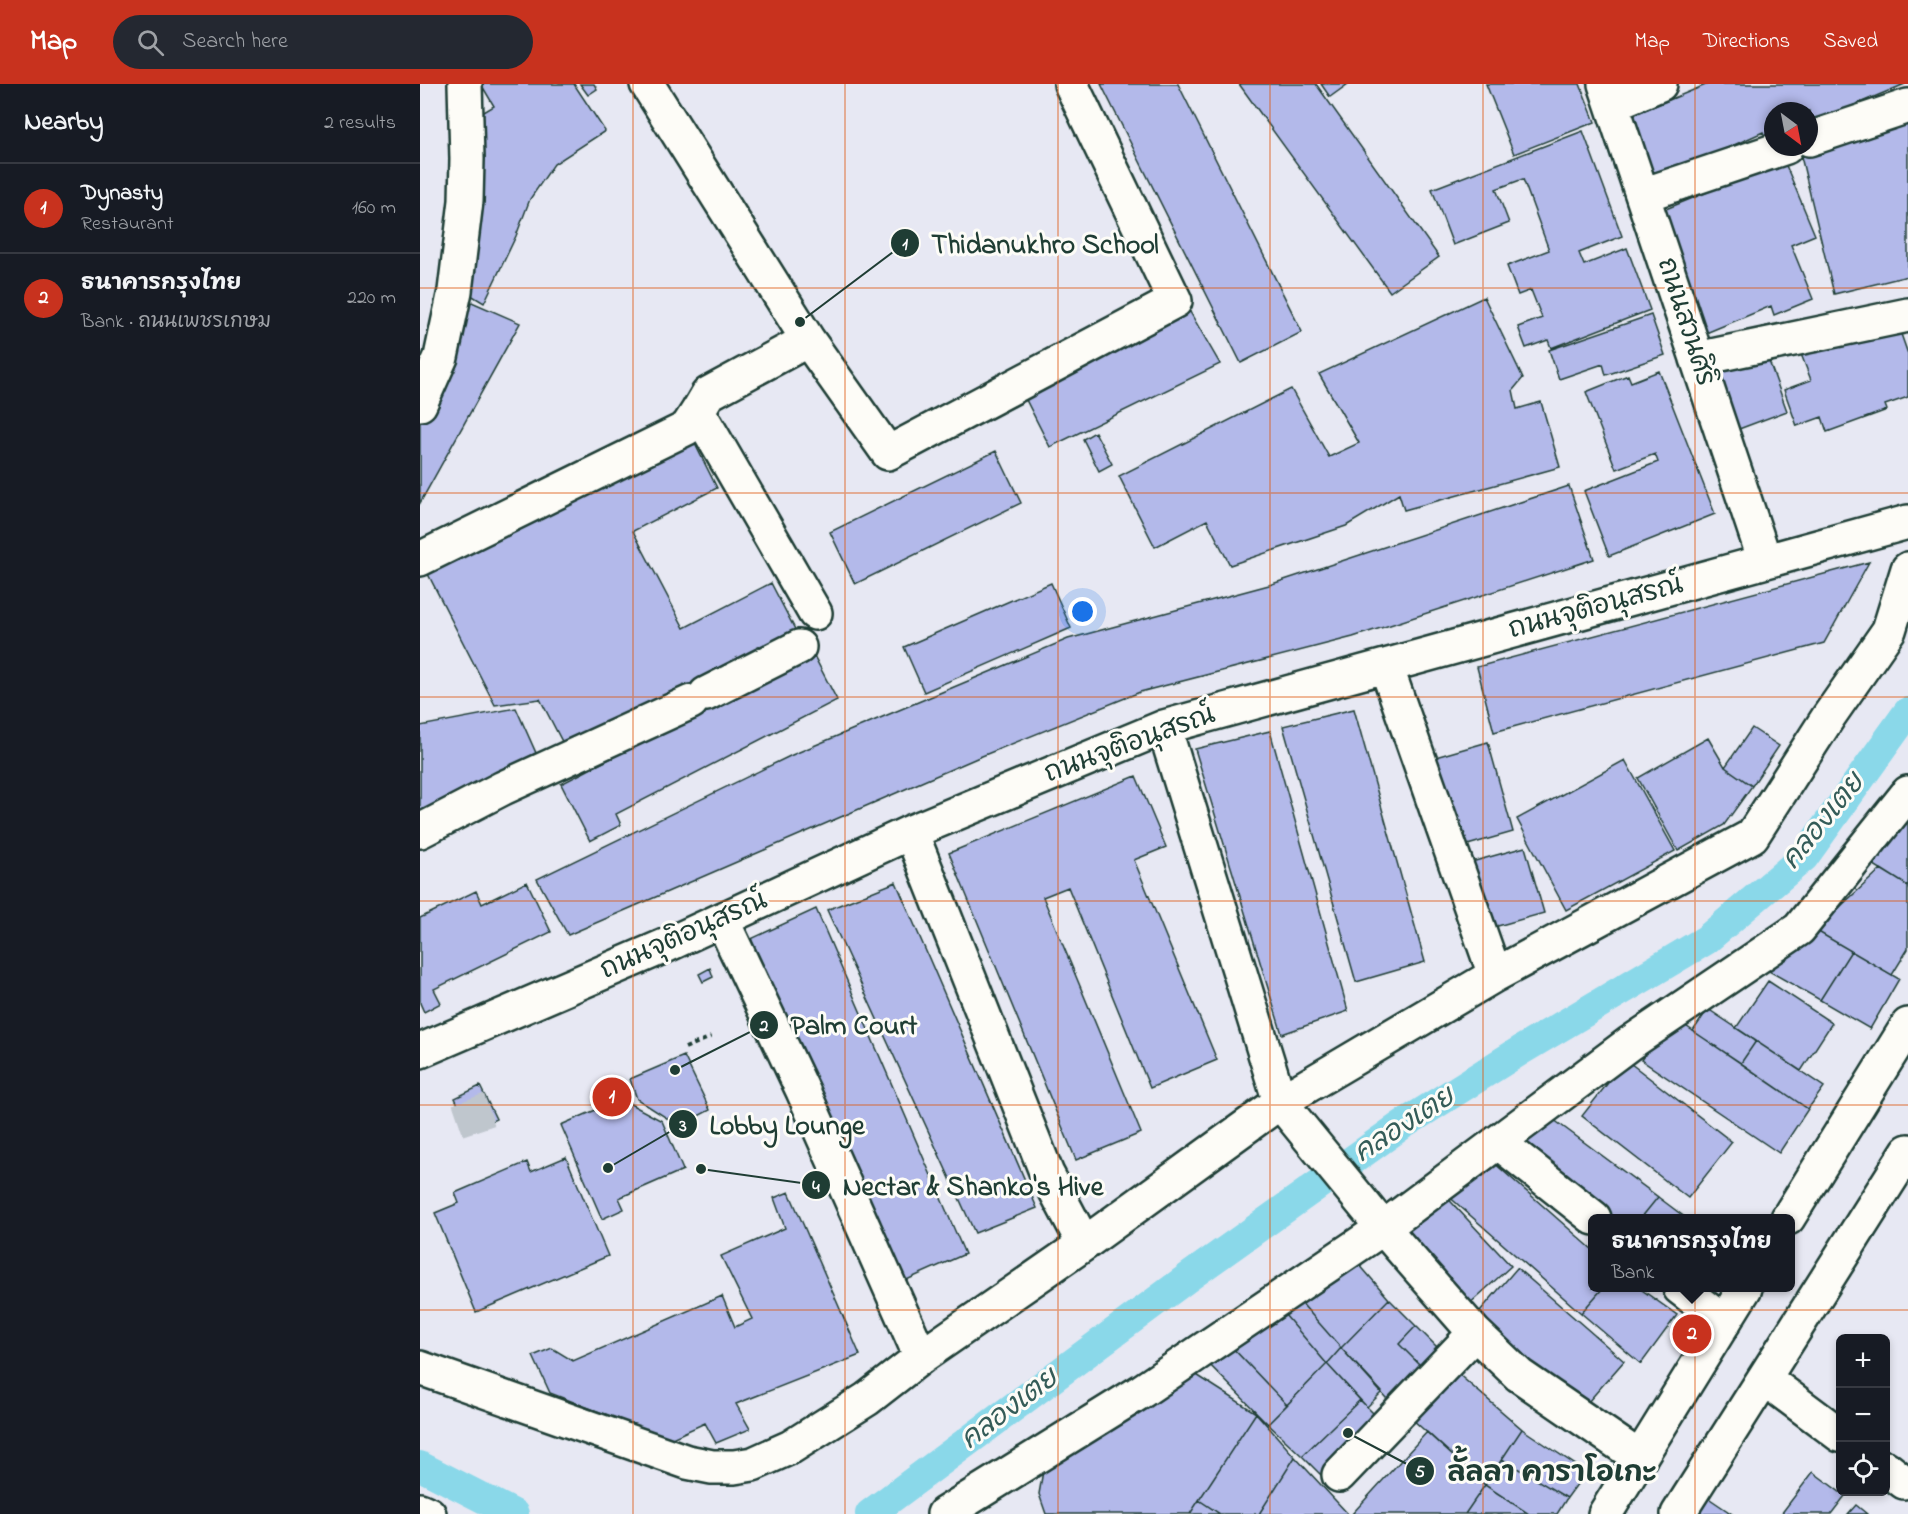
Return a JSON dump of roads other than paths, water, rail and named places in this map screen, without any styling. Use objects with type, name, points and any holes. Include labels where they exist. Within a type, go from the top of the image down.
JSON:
[{"type":"street","points":[[420,404],[441,357],[455,291],[466,201],[465,84]]},
{"type":"street","points":[[647,84],[808,340],[888,453],[1175,301],[1071,84]]},
{"type":"street","points":[[1609,94],[1660,84]]},
{"type":"street","name":"ถนนสวนศิริ","points":[[1609,94],[1765,561]]},
{"type":"street","points":[[1818,136],[1908,106]]},
{"type":"street","points":[[1643,195],[1764,154]]},
{"type":"street","points":[[1697,359],[1908,315]]},
{"type":"street","points":[[420,559],[687,428],[708,394],[808,340]]},
{"type":"street","points":[[698,411],[815,613]]},
{"type":"street","name":"ถนนจุติอนุสรณ์","points":[[420,1051],[722,920],[911,831],[1164,728],[1908,522]]},
{"type":"street","points":[[420,1368],[687,1462],[712,1467],[734,1467],[753,1464],[791,1447],[867,1399],[921,1357],[1084,1244],[1280,1102],[1495,975],[1752,836],[1829,716],[1889,630],[1908,569]]},
{"type":"street","points":[[420,831],[503,788],[698,698],[799,647]]},
{"type":"street","points":[[1386,666],[1495,975]]},
{"type":"street","points":[[1164,728],[1280,1102],[1383,1228],[1475,1333],[1519,1375],[1640,1458]]},
{"type":"street","points":[[944,1514],[1142,1391],[1383,1228],[1630,1043],[1799,929],[1908,793]]},
{"type":"street","points":[[911,831],[1047,1174],[1084,1244]]},
{"type":"street","points":[[722,920],[803,1091],[921,1357]]},
{"type":"street","points":[[1790,1214],[1908,1025]]},
{"type":"street","points":[[1498,1142],[1589,1214]]},
{"type":"street","points":[[1678,1514],[1908,1151]]},
{"type":"street","points":[[1686,1292],[1724,1322]]},
{"type":"street","points":[[1605,1514],[1742,1292]]},
{"type":"street","points":[[1339,1475],[1475,1333]]},
{"type":"street","points":[[1765,1379],[1836,1432]]},
{"type":"street","points":[[420,1510],[429,1514]]},
{"type":"waterway","name":"คลองเตย","points":[[870,1514],[1190,1276],[1402,1125],[1523,1049],[1706,940],[1804,857],[1908,712]]},
{"type":"waterway","name":"คลองเตย","points":[[420,1466],[514,1514]]},
{"type":"tunnel","points":[[458,1120],[502,1105]]},
{"type":"place","name":"Thidanukhro School","points":[[800,322]]},
{"type":"place","name":"Palm Court","points":[[675,1070]]},
{"type":"place","name":"Dynasty","points":[[612,1097]]},
{"type":"place","name":"Lobby Lounge","points":[[608,1168]]},
{"type":"place","name":"Nectar & Shanko's Hive","points":[[701,1169]]},
{"type":"place","name":"ธนาคารกรุงไทย","points":[[1692,1334]]},
{"type":"place","name":"ลั้ลลา คาราโอเกะ","points":[[1348,1433]]}]
